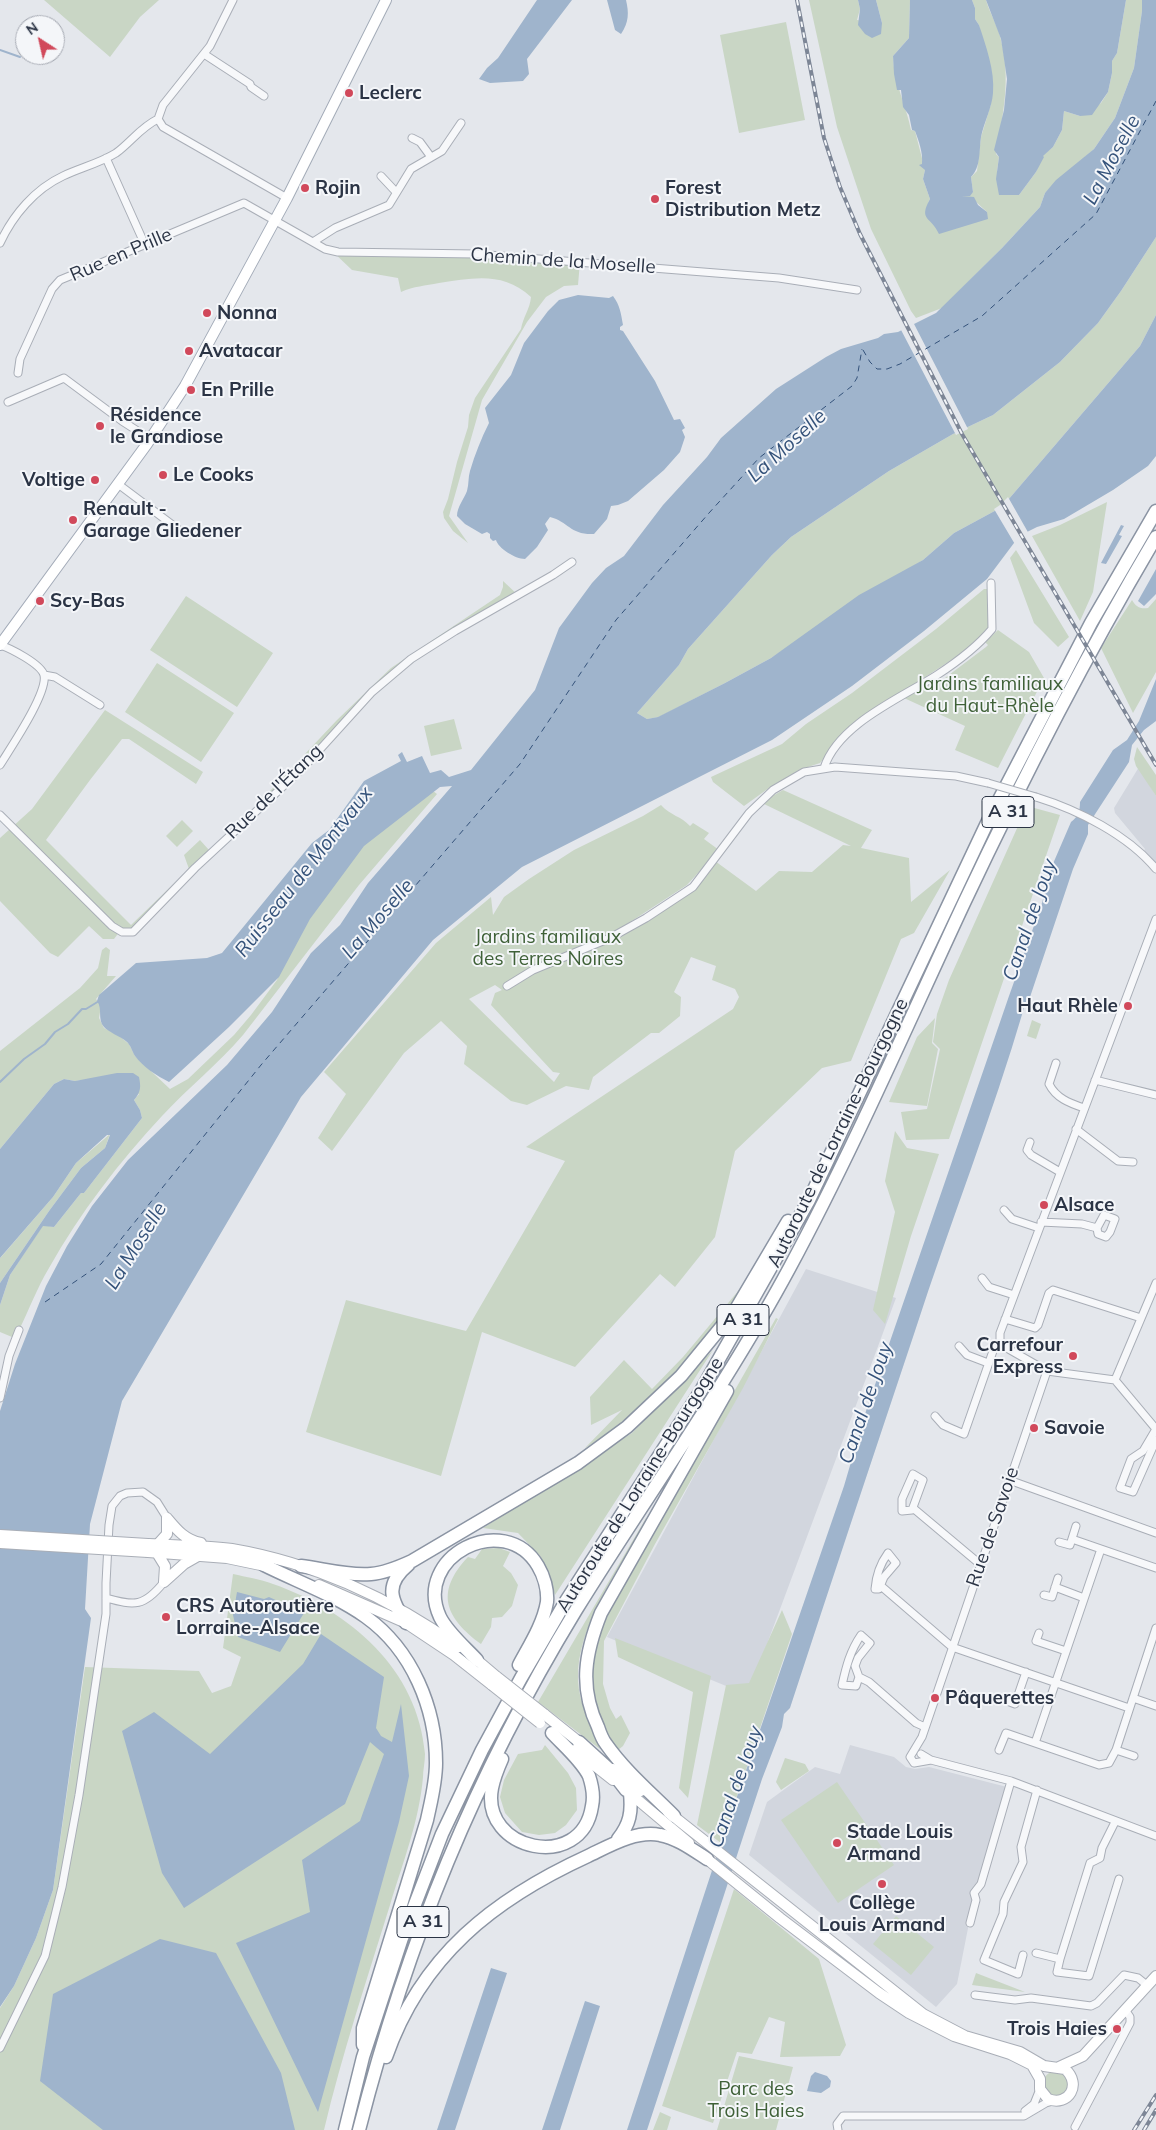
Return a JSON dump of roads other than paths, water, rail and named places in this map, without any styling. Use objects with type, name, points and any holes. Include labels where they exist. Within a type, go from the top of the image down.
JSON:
[{"type":"highway","name":"Autoroute de Lorraine-Bourgogne","points":[[345,2130],[363,2057],[402,1938],[442,1834],[482,1750],[566,1601],[702,1389],[809,1200],[988,821],[1037,724],[1091,624],[1156,511]]},
{"type":"highway","name":"Autoroute de Lorraine-Bourgogne","points":[[360,2130],[381,2045],[420,1931],[453,1846],[512,1724],[576,1611],[753,1333],[789,1269],[842,1168],[968,895],[1048,731],[1156,537]]},
{"type":"highway","points":[[301,1566],[354,1574],[372,1574],[393,1569],[412,1561],[578,1463],[627,1427],[681,1376],[736,1309],[848,1117]]},
{"type":"highway","points":[[674,1816],[625,1768],[605,1743],[593,1717],[586,1690],[586,1668],[590,1640],[600,1613],[747,1356],[753,1333]]},
{"type":"highway","points":[[442,1834],[468,1764],[540,1624],[547,1602],[546,1586],[535,1561],[526,1551],[513,1544],[498,1540],[477,1542],[460,1550],[445,1565],[437,1584],[436,1606],[440,1616],[452,1634],[477,1660]]},
{"type":"highway","points":[[406,1623],[396,1606],[392,1593],[393,1585],[402,1570],[412,1561]]},
{"type":"highway","points":[[264,1565],[341,1602],[382,1631],[414,1672],[428,1707],[432,1723],[436,1746],[434,1790],[427,1820],[363,2028],[363,2057]]},
{"type":"highway","points":[[512,1724],[511,1736],[492,1788],[493,1809],[497,1819],[508,1833],[523,1844],[534,1847],[555,1847],[564,1843],[581,1831],[591,1815],[593,1802],[589,1776],[582,1765],[552,1733]]},
{"type":"highway","points":[[579,1742],[616,1776],[628,1792],[631,1811],[629,1822],[618,1839]]},
{"type":"highway","points":[[360,2130],[391,2044],[415,1996],[428,1975],[452,1946],[490,1912],[533,1884],[576,1861],[611,1845],[645,1834],[660,1834],[710,1853]]},
{"type":"main road","points":[[0,645],[118,484],[190,378],[287,198],[386,0]]},
{"type":"main road","points":[[152,1549],[167,1534],[167,1518]]},
{"type":"main road","points":[[167,1518],[179,1533],[187,1539],[266,1556],[301,1566],[350,1585],[396,1606],[425,1622],[477,1660],[495,1681]]},
{"type":"main road","points":[[0,1535],[152,1549],[227,1558],[264,1565],[324,1586],[406,1623],[495,1681],[542,1718],[579,1742],[674,1816],[710,1853],[741,1887],[864,1981],[902,2008],[954,2036],[1026,2062],[1034,2067],[1048,2099],[1054,2101],[1070,2096],[1074,2085],[1073,2080],[1065,2069],[1055,2068],[1020,2052],[965,2036],[925,2015],[748,1876],[710,1853],[628,1792],[552,1733],[542,1718]]},
{"type":"main road","points":[[0,1543],[152,1549],[229,1549]]},
{"type":"main road","points":[[152,1549],[166,1566],[164,1582]]},
{"type":"main road","points":[[164,1582],[184,1564],[198,1556]]},
{"type":"main road","points":[[1073,2080],[1083,2056],[1156,1976]]},
{"type":"main road","points":[[1040,2084],[1046,2070],[1083,2056]]},
{"type":"street","points":[[0,242],[21,210],[44,188],[62,176],[106,158],[128,143],[146,124],[158,119],[163,105],[204,54],[223,23],[234,0]]},
{"type":"street","points":[[204,54],[250,84],[251,87],[264,96]]},
{"type":"street","points":[[158,119],[163,126],[287,198]]},
{"type":"street","points":[[313,242],[335,228],[389,204],[411,169],[442,151],[461,123]]},
{"type":"street","points":[[412,138],[420,142],[431,158]]},
{"type":"street","points":[[106,158],[145,245]]},
{"type":"street","points":[[381,176],[396,192]]},
{"type":"street","name":"Rue en Prille","points":[[18,373],[20,359],[55,284],[244,203],[275,220]]},
{"type":"street","name":"Chemin de la Moselle","points":[[275,220],[325,249],[338,252],[476,254],[779,278],[857,290]]},
{"type":"street","points":[[8,402],[64,378],[122,421],[150,439]]},
{"type":"street","points":[[118,484],[178,529]]},
{"type":"street","name":"Rue de l'Étang","points":[[0,814],[112,926],[122,932],[133,932],[195,868],[304,767],[372,692],[411,658],[572,562]]},
{"type":"street","points":[[824,768],[827,757],[858,724],[937,674],[981,642],[992,629],[991,583]]},
{"type":"street","points":[[0,645],[12,649],[38,666],[44,676],[42,690],[0,765]]},
{"type":"street","points":[[44,676],[55,677],[100,705]]},
{"type":"street","points":[[507,986],[533,970],[610,938],[646,918],[693,887],[749,813],[773,790],[804,772],[824,768],[915,772],[956,776],[1036,797],[1059,805],[1097,824],[1132,845],[1156,869]]},
{"type":"street","points":[[1156,919],[999,1336],[1000,1342],[1005,1347],[1047,1371],[1115,1380],[1156,1429],[1147,1451],[1133,1492],[1120,1488],[1131,1459],[1147,1451],[1156,1440]]},
{"type":"street","points":[[1056,1063],[1049,1084],[1053,1092],[1059,1097],[1084,1108]]},
{"type":"street","points":[[1095,1080],[1156,1095]]},
{"type":"street","points":[[1076,1129],[1118,1161],[1133,1162]]},
{"type":"street","points":[[1030,1142],[1027,1150],[1031,1155],[1060,1172]]},
{"type":"street","points":[[1004,1210],[1012,1219],[1040,1225],[1082,1224],[1097,1228]]},
{"type":"street","points":[[982,1278],[989,1287],[1014,1295]]},
{"type":"street","points":[[1115,1380],[1156,1283]]},
{"type":"street","points":[[1005,1319],[1035,1328],[1038,1325],[1049,1293],[1053,1290],[1141,1318]]},
{"type":"street","points":[[0,1398],[9,1356],[19,1330]]},
{"type":"street","points":[[935,1416],[943,1425],[964,1434],[988,1363],[995,1347],[1000,1342]]},
{"type":"street","points":[[959,1346],[967,1355],[988,1363]]},
{"type":"street","name":"Rue de Savoie","points":[[1010,1781],[918,1755],[925,1727],[1047,1371]]},
{"type":"street","points":[[913,1474],[923,1480],[912,1510],[902,1511],[902,1498],[905,1493],[913,1474]]},
{"type":"street","points":[[1009,1480],[1156,1533]]},
{"type":"street","points":[[0,2048],[45,1956],[54,1926],[80,1786],[106,1614],[109,1525],[112,1506],[127,1493],[143,1492],[158,1502],[167,1518]]},
{"type":"street","points":[[905,1493],[916,1500]]},
{"type":"street","points":[[913,1508],[980,1565]]},
{"type":"street","points":[[1059,1542],[1070,1545],[1076,1526]]},
{"type":"street","points":[[1072,1538],[1156,1568]]},
{"type":"street","points":[[1035,1742],[1101,1549]]},
{"type":"street","points":[[888,1553],[896,1563],[884,1577],[881,1586],[875,1589],[876,1578],[882,1562],[888,1553]]},
{"type":"street","points":[[1044,1595],[1052,1597],[1058,1578]]},
{"type":"street","points":[[106,1598],[124,1603],[142,1603],[154,1594],[164,1582]]},
{"type":"street","points":[[881,1586],[952,1647],[1129,1708]]},
{"type":"street","points":[[1055,1587],[1084,1598]]},
{"type":"street","points":[[999,1750],[1006,1733],[1099,1765],[1108,1764],[1116,1750],[1129,1708],[1153,1645],[1156,1628]]},
{"type":"street","points":[[1040,1632],[1036,1641],[1066,1651]]},
{"type":"street","points":[[859,1677],[856,1686],[842,1685],[852,1663],[859,1677],[869,1682],[916,1723],[925,1727]]},
{"type":"street","points":[[1007,1701],[1015,1704],[1026,1672]]},
{"type":"street","points":[[1133,1698],[1156,1706]]},
{"type":"street","points":[[1116,1750],[1134,1756]]},
{"type":"street","points":[[970,1923],[976,1900],[974,1893],[981,1884],[1010,1781],[1156,1836]]},
{"type":"street","points":[[1023,1955],[1018,1974],[984,1960],[1003,1914],[1004,1902],[1023,1862],[1021,1846],[1037,1790]]},
{"type":"street","points":[[1115,1822],[1102,1848],[1100,1858],[1090,1863],[1057,1972],[1089,1976],[1119,1879]]},
{"type":"street","points":[[1036,1953],[1060,1959]]},
{"type":"street","points":[[974,1995],[1015,2000],[1031,1998],[1091,2006],[1097,2003],[1124,1974],[1138,1978],[1148,1986]]},
{"type":"street","points":[[1075,2127],[1130,2023],[1130,2017],[1126,2011]]},
{"type":"street","points":[[1015,2114],[1031,2108],[1040,2084]]},
{"type":"street","points":[[838,2130],[840,2119],[849,2115],[1028,2114],[1046,2103],[1054,2101]]},
{"type":"water","points":[[537,0],[572,0],[527,59],[529,74],[523,81],[490,83],[479,79],[498,58]]},
{"type":"water","points":[[607,0],[626,0],[628,17],[621,34],[615,30]]},
{"type":"water","points":[[858,0],[876,0],[882,23],[881,34],[872,38],[865,34],[858,25],[860,9]]},
{"type":"water","points":[[910,0],[972,0],[975,8],[975,19],[979,25],[993,76],[990,110],[981,137],[978,164],[971,177],[973,192],[970,196],[962,196],[974,197],[978,205],[987,212],[988,219],[939,234],[925,215],[930,199],[923,179],[925,170],[919,165],[922,164],[922,155],[915,131],[912,130],[909,115],[903,107],[901,90],[897,90],[894,74],[893,56],[909,38]]},
{"type":"water","points":[[986,0],[1126,0],[1117,53],[1112,61],[1112,73],[1108,92],[1092,115],[1080,116],[1064,111],[1062,130],[1053,147],[1043,156],[1036,172],[1019,195],[999,195],[996,179],[999,157],[994,150],[1004,110],[1007,79],[1001,39]]},
{"type":"water","name":"La Moselle","points":[[1142,0],[1156,0],[1156,237],[1121,291],[1098,323],[1060,362],[993,415],[953,434],[889,471],[791,537],[772,555],[688,649],[679,665],[637,713],[647,719],[658,717],[771,658],[859,595],[923,560],[954,533],[1002,507],[1140,346],[1156,315],[1156,456],[1148,466],[1113,490],[1064,519],[1027,532],[1014,543],[987,579],[924,631],[852,686],[772,740],[522,867],[433,940],[301,1097],[122,1401],[90,1524],[85,1609],[91,1618],[53,1890],[36,1938],[14,1986],[0,2007],[0,1411],[15,1364],[46,1286],[67,1246],[92,1206],[128,1160],[227,1065],[272,1012],[311,953],[340,925],[368,883],[452,786],[440,787],[364,846],[310,919],[279,977],[229,1027],[169,1082],[155,1074],[138,1060],[127,1042],[104,1027],[97,1001],[99,995],[136,963],[207,958],[222,953],[312,843],[329,830],[364,781],[401,761],[398,755],[402,752],[407,762],[422,756],[430,773],[441,770],[449,777],[471,770],[535,690],[559,628],[592,583],[606,568],[624,556],[663,505],[707,457],[721,438],[776,389],[826,357],[841,349],[878,338],[884,334],[898,332],[936,313],[1002,248],[1040,207],[1045,193],[1056,180],[1094,149],[1115,118],[1134,68]]},
{"type":"water","points":[[578,295],[609,298],[613,296],[619,306],[622,317],[623,325],[620,327],[620,330],[623,331],[655,381],[674,420],[680,419],[685,428],[682,430],[685,437],[680,452],[664,470],[628,501],[611,506],[607,519],[594,534],[580,532],[550,517],[545,524],[548,530],[537,547],[525,559],[521,559],[503,550],[496,540],[493,541],[490,538],[490,534],[487,532],[482,534],[465,524],[457,516],[457,513],[467,491],[469,473],[489,423],[485,408],[511,375],[524,343],[548,311],[559,300]]},
{"type":"water","points":[[1121,525],[1124,526],[1119,535],[1122,536],[1106,564],[1101,563]]},
{"type":"water","points":[[1156,569],[1156,594],[1144,606],[1138,601]]},
{"type":"water","points":[[1156,679],[1156,721],[1144,730],[1132,745],[1129,762],[1088,825],[1088,834],[1073,869],[1029,1000],[1024,1008],[1012,1049],[928,1291],[790,1708],[784,1714],[782,1727],[762,1779],[647,2130],[627,2130],[721,1843],[844,1486],[866,1411],[1042,903],[1052,866],[1071,822],[1078,814],[1080,802],[1113,750],[1127,740],[1139,721]]},
{"type":"water","points":[[117,1073],[133,1073],[139,1077],[140,1089],[134,1100],[142,1118],[84,1193],[81,1193],[54,1227],[43,1226],[10,1275],[0,1305],[0,1283],[81,1168],[105,1148],[110,1135],[107,1135],[76,1163],[53,1197],[0,1258],[0,1149],[54,1084],[64,1079],[75,1081]]},
{"type":"water","points":[[237,1592],[264,1599],[269,1597],[304,1613],[280,1652],[238,1637],[233,1615]]},
{"type":"water","points":[[321,1634],[384,1677],[376,1728],[381,1736],[392,1742],[401,1704],[409,1776],[399,1822],[318,2112],[236,1943],[310,1912],[302,1860],[360,1821],[384,1754],[370,1742],[345,1804],[184,1908],[162,1873],[122,1731],[154,1712],[210,1754],[303,1664]]},
{"type":"water","points":[[160,1939],[216,1953],[281,2073],[295,2130],[103,2130],[40,2081],[53,1994]]},
{"type":"water","points":[[491,1968],[507,1973],[455,2130],[437,2130]]},
{"type":"water","points":[[585,2001],[600,2006],[560,2130],[542,2130]]},
{"type":"water","points":[[815,2072],[827,2076],[831,2081],[830,2087],[821,2093],[807,2091],[811,2076]]},
{"type":"waterway","points":[[0,50],[15,55]]},
{"type":"waterway","name":"Ruisseau de Montvaux","points":[[0,1082],[24,1059],[45,1044],[55,1032],[68,1024],[82,1009],[86,1009],[99,1001]]},
{"type":"railway","points":[[797,0],[824,138],[840,187],[860,234],[962,434],[1156,765]]},
{"type":"railway","points":[[1134,2130],[1156,2095]]},
{"type":"railway","points":[[1144,2130],[1156,2110]]},
{"type":"place","name":"Leclerc","points":[[349,93]]},
{"type":"place","name":"Rojin","points":[[305,188]]},
{"type":"place","name":"Forest Distribution Metz","points":[[655,199]]},
{"type":"place","name":"Nonna","points":[[207,313]]},
{"type":"place","name":"Avatacar","points":[[189,351]]},
{"type":"place","name":"En Prille","points":[[191,390]]},
{"type":"place","name":"Résidence le Grandiose","points":[[100,426]]},
{"type":"place","name":"Le Cooks","points":[[163,475]]},
{"type":"place","name":"Voltige","points":[[95,480]]},
{"type":"place","name":"Renault - Garage Gliedener","points":[[73,520]]},
{"type":"place","name":"Scy-Bas","points":[[40,601]]},
{"type":"place","name":"Haut Rhèle","points":[[1128,1006]]},
{"type":"place","name":"Alsace","points":[[1044,1205]]},
{"type":"place","name":"Carrefour Express","points":[[1073,1356]]},
{"type":"place","name":"Savoie","points":[[1034,1428]]},
{"type":"place","name":"CRS Autoroutière Lorraine-Alsace","points":[[166,1617]]},
{"type":"place","name":"Pâquerettes","points":[[935,1698]]},
{"type":"place","name":"Stade Louis Armand","points":[[837,1843]]},
{"type":"place","name":"Collège Louis Armand","points":[[882,1884]]},
{"type":"place","name":"Trois Haies","points":[[1117,2029]]},
{"type":"park label","name":"Jardins familiaux du Haut-Rhèle","points":[[990,695]]},
{"type":"park label","name":"Jardins familiaux des Terres Noires","points":[[548,948]]},
{"type":"park label","name":"Parc des Trois Haies","points":[[756,2100]]},
{"type":"water label","name":"Canal de Jouy","points":[[1030,920]]},
{"type":"water label","name":"Canal de Jouy","points":[[866,1403]]},
{"type":"water label","name":"Canal de Jouy","points":[[736,1787]]}]
